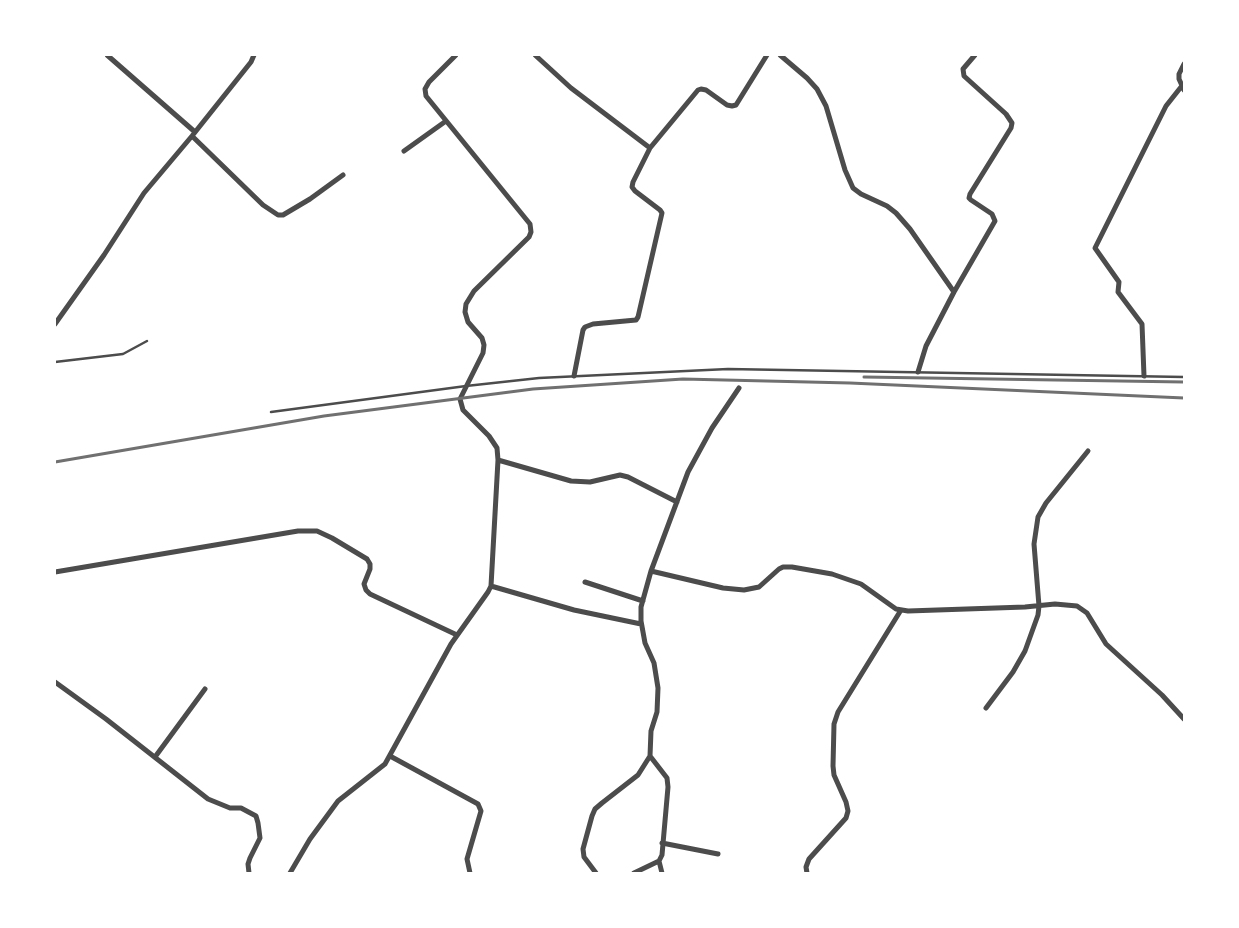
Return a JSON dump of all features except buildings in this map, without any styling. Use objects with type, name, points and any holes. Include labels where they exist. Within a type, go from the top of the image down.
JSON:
[{"type":"street","points":[[108,55],[194,134],[262,205],[278,215],[283,215],[310,200],[343,175]]},
{"type":"street","points":[[55,324],[104,255],[144,193],[194,134],[251,62],[254,55]]},
{"type":"street","points":[[290,873],[310,839],[338,801],[385,764],[457,635],[491,586],[498,460],[497,448],[489,436],[463,410],[460,399],[483,353],[484,345],[482,338],[468,322],[465,312],[466,304],[474,291],[531,232],[530,224],[426,96],[425,89],[429,82],[456,55]]},
{"type":"street","points":[[535,55],[571,88],[650,148]]},
{"type":"street","points":[[574,376],[585,327],[594,324],[636,320],[638,317],[662,213],[632,187],[650,148],[698,90],[706,90],[728,105],[736,105],[767,55]]},
{"type":"street","points":[[780,55],[817,89],[826,106],[845,170],[853,188],[860,194],[887,206],[896,213],[910,229],[954,292]]},
{"type":"street","points":[[918,372],[926,346],[994,221],[992,214],[969,198],[1011,128],[1012,123],[1006,114],[964,76],[963,69],[975,55]]},
{"type":"street","points":[[1144,376],[1142,324],[1118,292],[1120,282],[1096,248],[1166,106],[1183,89],[1179,74],[1184,64]]},
{"type":"street","points":[[404,151],[446,122]]},
{"type":"street","points":[[596,873],[584,857],[583,849],[595,809],[638,775],[650,756],[652,732],[657,712],[658,688],[654,663],[645,643],[642,624],[643,601],[651,571],[688,472],[712,428],[739,388]]},
{"type":"street","points":[[986,708],[1013,672],[1025,651],[1034,629],[1039,606],[1034,544],[1038,517],[1046,503],[1088,451]]},
{"type":"street","points":[[498,460],[571,482],[590,482],[620,475],[628,477],[677,502]]},
{"type":"street","points":[[55,572],[298,531],[316,532],[332,538],[367,559],[370,569],[364,584],[370,594],[457,635]]},
{"type":"street","points":[[651,571],[723,588],[744,590],[759,587],[783,567],[792,567],[832,574],[862,584],[888,604],[901,610],[1071,605],[1083,608],[1106,644],[1162,695],[1184,719]]},
{"type":"street","points":[[585,582],[643,601]]},
{"type":"street","points":[[491,586],[574,610],[642,624]]},
{"type":"street","points":[[807,873],[806,868],[809,859],[846,818],[848,811],[834,775],[833,766],[834,724],[838,712],[901,610]]},
{"type":"street","points":[[55,682],[208,799],[230,808],[241,808],[256,816],[260,838],[248,864],[249,873]]},
{"type":"street","points":[[155,757],[205,689]]},
{"type":"street","points":[[390,756],[478,804],[480,811],[467,860],[470,873]]},
{"type":"street","points":[[650,756],[667,778],[668,787],[659,861],[662,873]]},
{"type":"street","points":[[662,843],[718,854]]},
{"type":"street","points":[[634,873],[659,861]]},
{"type":"lane","points":[[55,362],[123,354],[147,341]]},
{"type":"lane","points":[[271,412],[466,386],[574,376],[728,370],[1184,377]]},
{"type":"railway","points":[[864,377],[1184,382]]},
{"type":"railway","points":[[55,462],[324,416],[533,389],[683,379],[850,383],[1184,398]]}]
